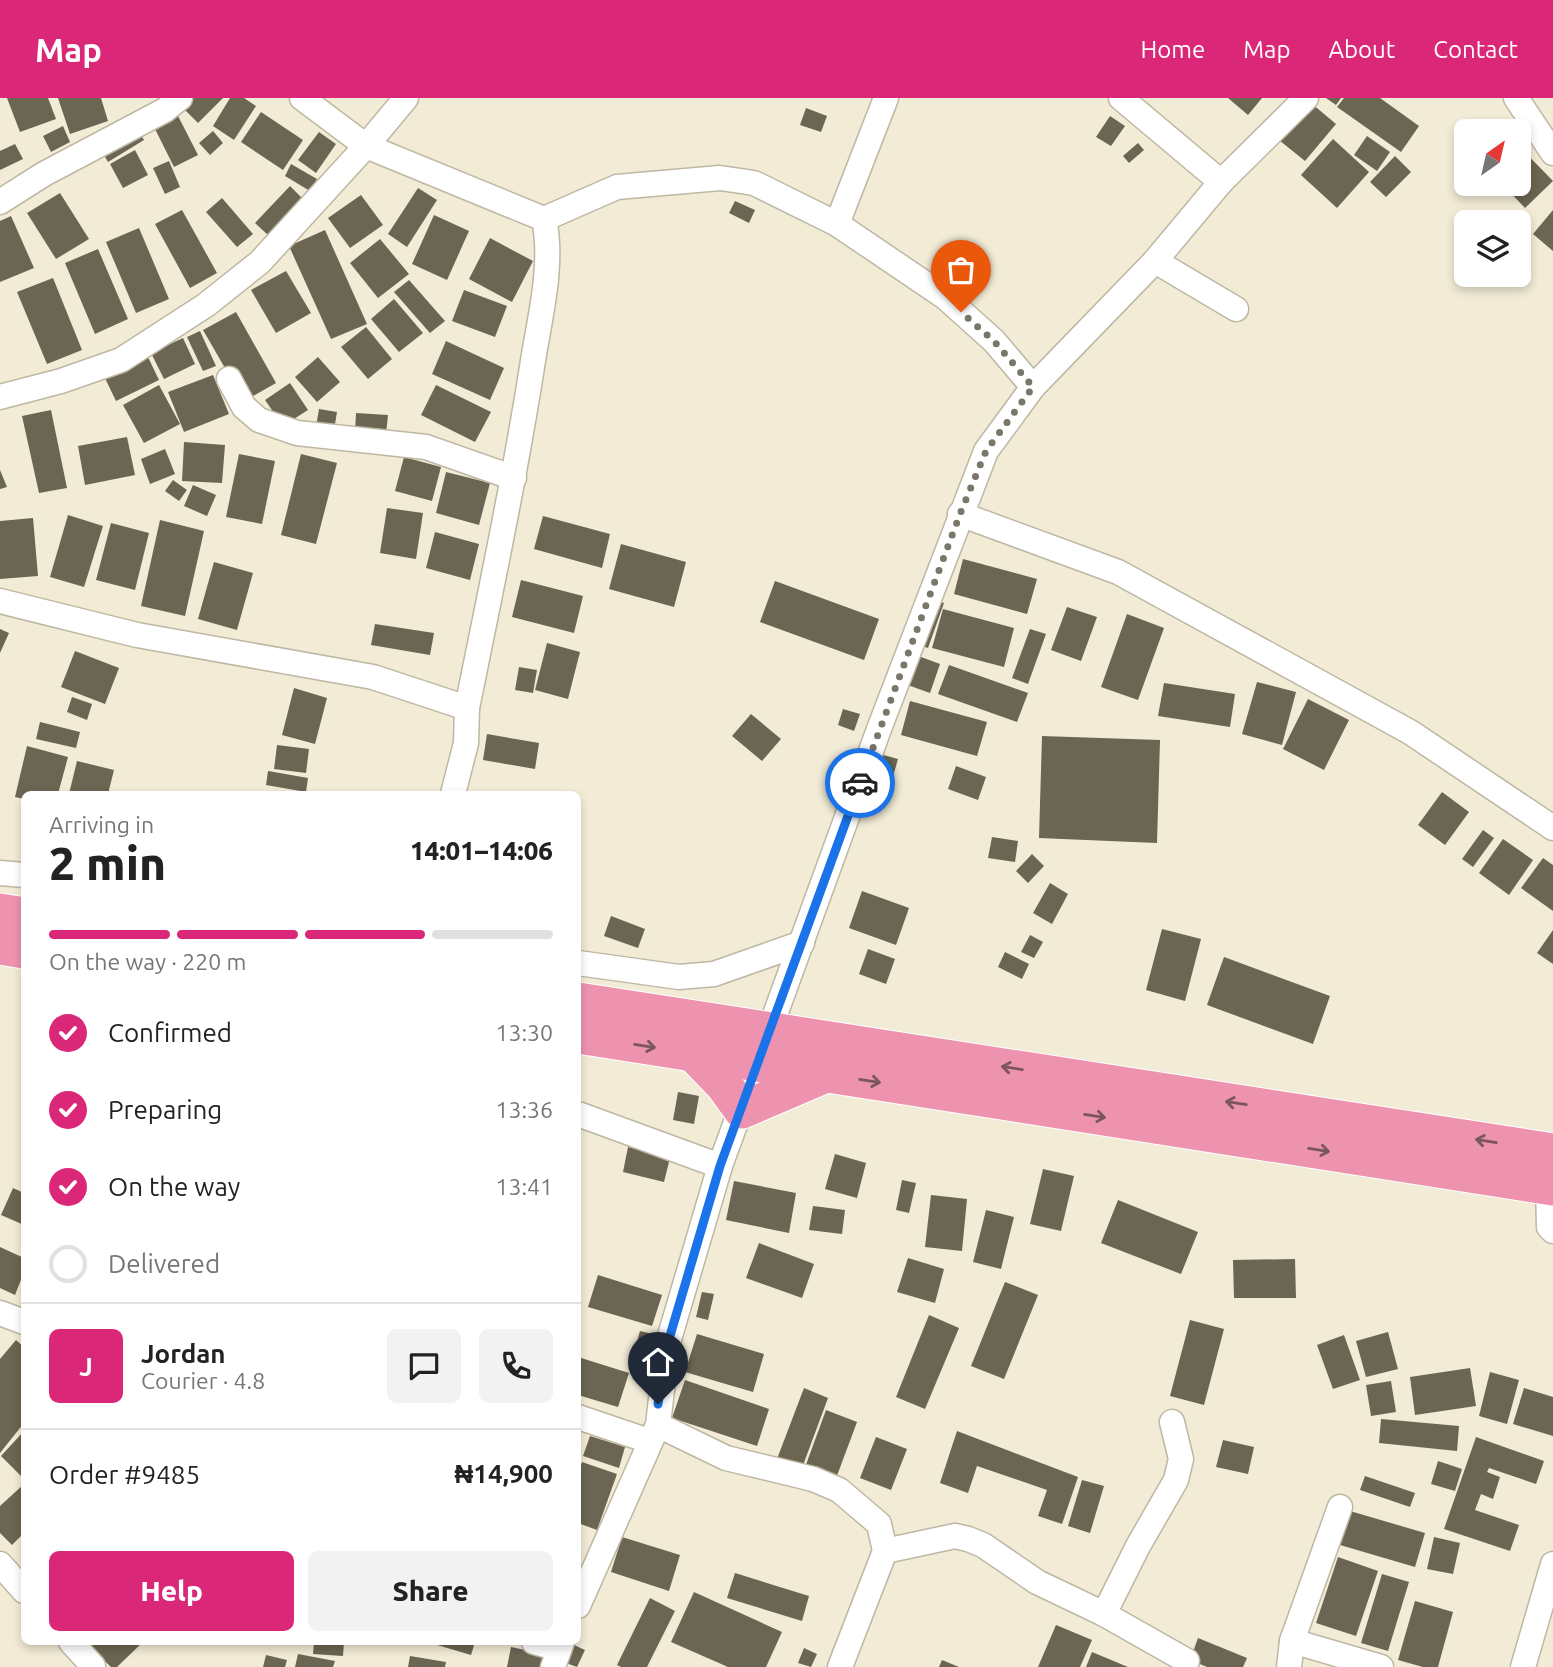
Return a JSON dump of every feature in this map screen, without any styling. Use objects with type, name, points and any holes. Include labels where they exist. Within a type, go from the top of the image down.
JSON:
[{"type":"highway","points":[[0,912],[21,916]]},
{"type":"highway","points":[[0,946],[21,950]]},
{"type":"highway","points":[[581,1002],[764,1047],[1551,1175]]},
{"type":"highway","points":[[581,1035],[693,1053],[764,1047],[826,1074],[1551,1175]]},
{"type":"highway","points":[[693,1053],[724,1085],[742,1110],[826,1074]]},
{"type":"street","points":[[0,202],[44,174],[165,110],[180,98]]},
{"type":"street","points":[[302,98],[366,146],[544,219],[617,187],[720,178],[754,183],[837,224],[944,297],[994,341],[1033,387]]},
{"type":"street","points":[[0,397],[61,381],[121,360],[206,305],[260,262],[406,98]]},
{"type":"street","points":[[837,224],[886,98]]},
{"type":"street","points":[[1121,98],[1221,182]]},
{"type":"street","points":[[581,1599],[654,1433],[667,1346],[720,1166],[960,514],[986,451],[1033,387],[1155,261],[1221,182],[1306,98]]},
{"type":"street","points":[[1516,98],[1553,153]]},
{"type":"street","points":[[454,791],[466,743],[467,708],[514,478],[550,243],[544,219]]},
{"type":"street","points":[[1155,261],[1236,309]]},
{"type":"street","points":[[229,379],[244,407],[259,420],[297,433],[426,447],[514,478]]},
{"type":"street","points":[[960,514],[1118,572],[1410,733],[1553,828]]},
{"type":"street","points":[[0,601],[136,635],[373,677],[467,708]]},
{"type":"street","points":[[0,873],[21,875]]},
{"type":"street","points":[[581,963],[679,977],[715,974],[802,943]]},
{"type":"street","points":[[581,1115],[720,1166]]},
{"type":"street","points":[[1551,1175],[1549,1227],[1553,1231]]},
{"type":"street","points":[[0,1313],[21,1321]]},
{"type":"street","points":[[581,1419],[654,1433],[726,1458],[813,1479],[839,1490],[879,1524],[885,1551],[840,1667]]},
{"type":"street","points":[[1104,1614],[1138,1546],[1176,1480],[1181,1459],[1172,1422]]},
{"type":"street","points":[[1289,1667],[1292,1640],[1340,1507]]},
{"type":"street","points":[[885,1551],[954,1536],[968,1539],[983,1545],[1037,1583],[1104,1614],[1187,1661]]},
{"type":"street","points":[[1522,1667],[1553,1564]]},
{"type":"street","points":[[1292,1640],[1381,1667]]},
{"type":"street","points":[[74,1645],[93,1666]]},
{"type":"street","points":[[541,1645],[558,1652]]},
{"type":"building","points":[[7,98],[48,98],[56,119],[20,132]]},
{"type":"building","points":[[58,98],[101,98],[108,121],[70,134]]},
{"type":"building","points":[[191,98],[223,98],[198,123],[182,107]]},
{"type":"building","points":[[230,98],[244,98],[256,106],[234,140],[213,126]]},
{"type":"building","points":[[1228,98],[1262,98],[1248,115]]},
{"type":"building","points":[[1326,98],[1341,98],[1336,105]]},
{"type":"building","points":[[1344,98],[1380,98],[1419,126],[1401,152],[1337,107]]},
{"type":"building","points":[[1311,103],[1336,124],[1305,161],[1279,140]]},
{"type":"building","points":[[806,108],[827,116],[821,132],[800,125]]},
{"type":"building","points":[[261,112],[303,140],[283,170],[241,142]]},
{"type":"building","points":[[177,114],[198,155],[174,167],[153,125]]},
{"type":"building","points":[[1110,116],[1125,126],[1111,146],[1096,137]]},
{"type":"building","points":[[63,126],[70,142],[51,152],[43,136]]},
{"type":"building","points":[[137,128],[144,140],[108,162],[101,150]]},
{"type":"building","points":[[213,131],[223,143],[210,155],[199,143]]},
{"type":"building","points":[[319,132],[336,144],[316,173],[298,160]]},
{"type":"building","points":[[1367,136],[1390,152],[1377,171],[1354,155]]},
{"type":"building","points":[[1333,139],[1369,172],[1337,208],[1301,175]]},
{"type":"building","points":[[1138,143],[1144,150],[1129,163],[1123,156]]},
{"type":"building","points":[[15,144],[23,159],[0,170],[0,151]]},
{"type":"building","points":[[135,150],[148,175],[123,188],[110,164]]},
{"type":"building","points":[[1395,156],[1411,172],[1386,197],[1370,182]]},
{"type":"building","points":[[1531,158],[1553,181],[1525,208],[1514,196],[1531,196]]},
{"type":"building","points":[[169,161],[180,187],[165,194],[153,168]]},
{"type":"building","points":[[291,164],[317,179],[310,191],[285,176]]},
{"type":"building","points":[[290,186],[304,200],[269,236],[255,223]]},
{"type":"building","points":[[418,188],[437,200],[407,247],[388,234]]},
{"type":"building","points":[[60,193],[89,239],[56,259],[27,213]]},
{"type":"building","points":[[361,195],[383,225],[350,248],[328,218]]},
{"type":"building","points":[[222,198],[253,234],[237,247],[206,212]]},
{"type":"building","points":[[735,201],[755,210],[749,223],[729,213]]},
{"type":"building","points":[[182,210],[217,273],[190,288],[155,224]]},
{"type":"building","points":[[1553,210],[1553,251],[1533,234]]},
{"type":"building","points":[[434,215],[469,231],[447,280],[412,264]]},
{"type":"building","points":[[11,216],[34,268],[0,282],[0,221]]},
{"type":"building","points":[[139,228],[169,299],[136,313],[106,242]]},
{"type":"building","points":[[325,230],[367,324],[331,339],[289,246]]},
{"type":"building","points":[[490,238],[533,261],[512,302],[469,279]]},
{"type":"building","points":[[380,239],[409,274],[378,298],[350,263]]},
{"type":"building","points":[[98,249],[128,319],[95,334],[65,263]]},
{"type":"building","points":[[286,271],[311,313],[276,333],[251,290]]},
{"type":"building","points":[[53,278],[82,350],[47,364],[17,292]]},
{"type":"building","points":[[409,280],[445,321],[430,333],[394,292]]},
{"type":"building","points":[[464,290],[507,306],[495,337],[452,321]]},
{"type":"building","points":[[394,299],[423,333],[399,352],[371,319]]},
{"type":"building","points":[[236,312],[276,383],[244,401],[203,330]]},
{"type":"building","points":[[366,327],[392,359],[368,379],[341,347]]},
{"type":"building","points":[[200,331],[216,366],[203,371],[187,337]]},
{"type":"building","points":[[183,338],[195,364],[164,379],[151,353]]},
{"type":"building","points":[[446,341],[504,368],[490,400],[432,374]]},
{"type":"building","points":[[146,353],[159,380],[116,401],[103,374]]},
{"type":"building","points":[[318,357],[340,382],[317,402],[295,377]]},
{"type":"building","points":[[213,375],[229,414],[184,432],[168,392]]},
{"type":"building","points":[[290,383],[308,410],[283,426],[265,400]]},
{"type":"building","points":[[159,385],[180,424],[144,443],[123,405]]},
{"type":"building","points":[[436,385],[491,412],[475,442],[421,415]]},
{"type":"building","points":[[319,409],[337,412],[334,430],[316,427]]},
{"type":"building","points":[[51,410],[67,488],[39,493],[22,416]]},
{"type":"building","points":[[356,413],[388,415],[386,434],[355,432]]},
{"type":"building","points":[[127,437],[135,475],[85,485],[78,446]]},
{"type":"building","points":[[184,442],[225,445],[222,483],[182,481]]},
{"type":"building","points":[[165,449],[175,474],[150,484],[141,459]]},
{"type":"building","points":[[239,454],[275,461],[262,524],[226,517]]},
{"type":"building","points":[[301,454],[337,463],[316,544],[281,535]]},
{"type":"building","points":[[404,457],[441,467],[432,501],[395,491]]},
{"type":"building","points":[[0,470],[7,487],[0,489]]},
{"type":"building","points":[[446,472],[490,483],[479,525],[436,513]]},
{"type":"building","points":[[173,480],[187,490],[179,501],[165,491]]},
{"type":"building","points":[[193,485],[216,495],[207,516],[184,506]]},
{"type":"building","points":[[387,508],[423,513],[416,559],[380,553]]},
{"type":"building","points":[[68,515],[103,526],[84,587],[50,577]]},
{"type":"building","points":[[543,516],[610,534],[602,568],[534,549]]},
{"type":"building","points":[[33,518],[38,576],[0,579],[0,521]]},
{"type":"building","points":[[160,520],[204,531],[185,616],[141,606]]},
{"type":"building","points":[[111,523],[149,533],[135,590],[96,580]]},
{"type":"building","points":[[435,532],[479,544],[470,580],[426,568]]},
{"type":"building","points":[[621,544],[686,562],[674,607],[609,589]]},
{"type":"building","points":[[963,559],[1037,579],[1027,614],[954,594]]},
{"type":"building","points":[[214,562],[253,573],[237,630],[198,619]]},
{"type":"building","points":[[521,580],[583,596],[574,633],[512,617]]},
{"type":"building","points":[[775,581],[879,619],[864,660],[760,622]]},
{"type":"building","points":[[930,598],[944,603],[928,648],[914,643]]},
{"type":"building","points":[[1067,607],[1097,617],[1081,661],[1051,650]]},
{"type":"building","points":[[943,609],[1014,628],[1004,667],[932,648]]},
{"type":"building","points":[[1127,614],[1164,628],[1138,700],[1101,687]]},
{"type":"building","points":[[375,624],[434,633],[430,655],[371,645]]},
{"type":"building","points":[[0,629],[9,633],[0,653]]},
{"type":"building","points":[[1030,629],[1046,634],[1028,684],[1012,678]]},
{"type":"building","points":[[547,643],[580,652],[568,699],[535,690]]},
{"type":"building","points":[[75,651],[119,668],[105,704],[61,687]]},
{"type":"building","points":[[913,654],[940,664],[930,693],[902,683]]},
{"type":"building","points":[[949,665],[1028,693],[1017,722],[938,694]]},
{"type":"building","points":[[519,667],[537,670],[533,693],[515,690]]},
{"type":"building","points":[[1257,682],[1296,692],[1282,745],[1242,734]]},
{"type":"building","points":[[1164,683],[1235,694],[1230,727],[1158,716]]},
{"type":"building","points":[[294,688],[327,698],[315,744],[282,735]]},
{"type":"building","points":[[72,697],[92,704],[87,720],[67,712]]},
{"type":"building","points":[[1308,699],[1349,720],[1324,770],[1283,749]]},
{"type":"building","points":[[910,701],[987,722],[977,756],[901,735]]},
{"type":"building","points":[[843,709],[860,714],[854,731],[838,725]]},
{"type":"building","points":[[751,714],[781,739],[762,761],[732,736]]},
{"type":"building","points":[[40,722],[80,732],[76,748],[36,739]]},
{"type":"building","points":[[487,734],[539,743],[535,769],[483,760]]},
{"type":"building","points":[[1042,736],[1160,740],[1157,843],[1039,838]]},
{"type":"building","points":[[277,745],[309,749],[306,773],[274,769]]},
{"type":"building","points":[[27,746],[68,757],[59,791],[21,791],[21,798],[15,797]]},
{"type":"building","points":[[876,753],[898,759],[888,794],[866,788]]},
{"type":"building","points":[[77,761],[114,770],[109,791],[70,791]]},
{"type":"building","points":[[956,766],[986,777],[978,800],[948,789]]},
{"type":"building","points":[[268,771],[308,778],[306,791],[266,785]]},
{"type":"building","points":[[1442,792],[1469,812],[1445,845],[1418,825]]},
{"type":"building","points":[[1483,830],[1494,838],[1473,867],[1462,859]]},
{"type":"building","points":[[992,837],[1018,841],[1015,862],[988,858]]},
{"type":"building","points":[[1503,839],[1533,860],[1509,895],[1479,873]]},
{"type":"building","points":[[1032,854],[1044,866],[1028,883],[1016,871]]},
{"type":"building","points":[[1543,858],[1553,865],[1553,911],[1521,888]]},
{"type":"building","points":[[1050,883],[1068,894],[1052,924],[1033,913]]},
{"type":"building","points":[[862,891],[909,908],[896,945],[849,928]]},
{"type":"building","points":[[611,916],[645,929],[638,948],[604,936]]},
{"type":"building","points":[[1162,929],[1201,939],[1185,1001],[1146,990]]},
{"type":"building","points":[[1553,930],[1553,964],[1537,953]]},
{"type":"building","points":[[1030,935],[1043,942],[1034,958],[1021,952]]},
{"type":"building","points":[[868,949],[895,959],[886,984],[859,974]]},
{"type":"building","points":[[1005,952],[1029,964],[1022,979],[998,967]]},
{"type":"building","points":[[1224,957],[1330,996],[1313,1044],[1207,1005]]},
{"type":"building","points":[[678,1092],[699,1096],[694,1124],[673,1120]]},
{"type":"building","points":[[628,1147],[670,1158],[664,1182],[623,1172]]},
{"type":"building","points":[[835,1154],[866,1163],[857,1198],[825,1189]]},
{"type":"building","points":[[1043,1169],[1074,1176],[1061,1231],[1030,1224]]},
{"type":"building","points":[[902,1180],[916,1183],[909,1213],[896,1210]]},
{"type":"building","points":[[734,1181],[796,1193],[789,1233],[726,1220]]},
{"type":"building","points":[[13,1188],[21,1192],[21,1224],[1,1215]]},
{"type":"building","points":[[931,1195],[967,1199],[962,1251],[925,1247]]},
{"type":"building","points":[[1118,1200],[1198,1232],[1181,1274],[1101,1243]]},
{"type":"building","points":[[813,1206],[845,1210],[842,1234],[809,1230]]},
{"type":"building","points":[[986,1210],[1014,1217],[1001,1269],[973,1262]]},
{"type":"building","points":[[759,1243],[814,1264],[802,1298],[746,1278]]},
{"type":"building","points":[[0,1247],[21,1257],[21,1280],[15,1295],[0,1288]]},
{"type":"building","points":[[908,1258],[944,1269],[935,1303],[897,1292]]},
{"type":"building","points":[[1295,1259],[1296,1298],[1234,1298],[1233,1260]]},
{"type":"building","points":[[598,1275],[662,1295],[652,1326],[588,1307]]},
{"type":"building","points":[[1005,1282],[1038,1295],[1004,1379],[971,1366]]},
{"type":"building","points":[[702,1292],[714,1294],[708,1320],[696,1317]]},
{"type":"building","points":[[929,1315],[959,1328],[925,1409],[896,1397]]},
{"type":"building","points":[[1190,1320],[1224,1329],[1204,1405],[1170,1396]]},
{"type":"building","points":[[640,1331],[653,1334],[643,1369],[630,1366]]},
{"type":"building","points":[[1388,1332],[1398,1369],[1366,1377],[1356,1341]]},
{"type":"building","points":[[697,1334],[764,1354],[753,1392],[685,1372]]},
{"type":"building","points":[[1344,1335],[1360,1380],[1333,1389],[1317,1345]]},
{"type":"building","points":[[16,1340],[21,1344],[21,1427],[0,1453],[0,1359]]},
{"type":"building","points":[[581,1358],[629,1373],[618,1407],[581,1396]]},
{"type":"building","points":[[1470,1368],[1476,1406],[1415,1415],[1410,1377]]},
{"type":"building","points":[[1490,1372],[1519,1380],[1507,1424],[1479,1416]]},
{"type":"building","points":[[685,1380],[769,1409],[757,1446],[672,1418]]},
{"type":"building","points":[[1391,1381],[1396,1412],[1371,1416],[1366,1385]]},
{"type":"building","points":[[804,1388],[828,1398],[802,1468],[777,1459]]},
{"type":"building","points":[[1524,1388],[1553,1397],[1553,1436],[1513,1424]]},
{"type":"building","points":[[826,1410],[857,1422],[835,1481],[804,1470]]},
{"type":"building","points":[[1381,1419],[1459,1426],[1457,1451],[1379,1443]]},
{"type":"building","points":[[957,1431],[1078,1477],[1062,1524],[1038,1516],[1047,1490],[977,1466],[968,1493],[940,1483]]},
{"type":"building","points":[[21,1434],[21,1476],[1,1456]]},
{"type":"building","points":[[590,1436],[625,1447],[619,1468],[583,1456]]},
{"type":"building","points":[[876,1437],[907,1449],[891,1490],[860,1478]]},
{"type":"building","points":[[1476,1437],[1544,1461],[1536,1484],[1489,1468],[1487,1472],[1500,1477],[1493,1499],[1481,1494],[1475,1510],[1519,1525],[1510,1551],[1444,1529]]},
{"type":"building","points":[[1223,1440],[1254,1447],[1248,1474],[1216,1467]]},
{"type":"building","points":[[1438,1461],[1462,1469],[1455,1491],[1431,1484]]},
{"type":"building","points":[[582,1462],[617,1474],[597,1530],[581,1524]]},
{"type":"building","points":[[1365,1476],[1415,1493],[1410,1507],[1360,1490]]},
{"type":"building","points":[[1082,1480],[1104,1486],[1090,1533],[1068,1526]]},
{"type":"building","points":[[21,1487],[21,1536],[12,1545],[0,1533],[0,1506]]},
{"type":"building","points":[[1350,1511],[1425,1533],[1415,1567],[1340,1545]]},
{"type":"building","points":[[622,1537],[680,1555],[669,1591],[611,1572]]},
{"type":"building","points":[[1434,1537],[1460,1543],[1453,1574],[1427,1569]]},
{"type":"building","points":[[1338,1557],[1378,1571],[1356,1636],[1316,1623]]},
{"type":"building","points":[[735,1573],[809,1596],[802,1621],[727,1598]]},
{"type":"building","points":[[1382,1574],[1409,1582],[1388,1651],[1361,1643]]},
{"type":"building","points":[[694,1592],[782,1632],[766,1667],[728,1667],[671,1642]]},
{"type":"building","points":[[650,1598],[675,1611],[647,1667],[621,1667],[617,1665]]},
{"type":"building","points":[[1415,1601],[1453,1612],[1438,1667],[1423,1667],[1398,1660]]},
{"type":"building","points":[[1056,1625],[1092,1640],[1080,1667],[1038,1667]]},
{"type":"building","points":[[1198,1638],[1247,1658],[1243,1667],[1207,1667],[1190,1660]]},
{"type":"building","points":[[88,1645],[140,1645],[117,1667],[111,1667]]},
{"type":"building","points":[[314,1645],[344,1645],[343,1656],[313,1654]]},
{"type":"building","points":[[437,1645],[474,1645],[471,1655]]},
{"type":"building","points":[[572,1645],[585,1650],[577,1667],[563,1662]]},
{"type":"building","points":[[511,1647],[544,1654],[541,1667],[507,1667]]},
{"type":"building","points":[[804,1648],[817,1654],[811,1667],[798,1663]]},
{"type":"building","points":[[1092,1652],[1128,1667],[1086,1667]]},
{"type":"building","points":[[298,1654],[335,1661],[333,1667],[295,1667]]},
{"type":"building","points":[[266,1655],[287,1660],[285,1667],[263,1667]]},
{"type":"building","points":[[410,1656],[446,1662],[445,1667],[408,1667]]},
{"type":"building","points":[[942,1660],[959,1667],[939,1667]]},
{"type":"way so far","points":[[860,783],[986,451],[1033,387],[994,341],[961,312]]},
{"type":"route","points":[[658,1404],[667,1346],[720,1166],[860,783]]}]
